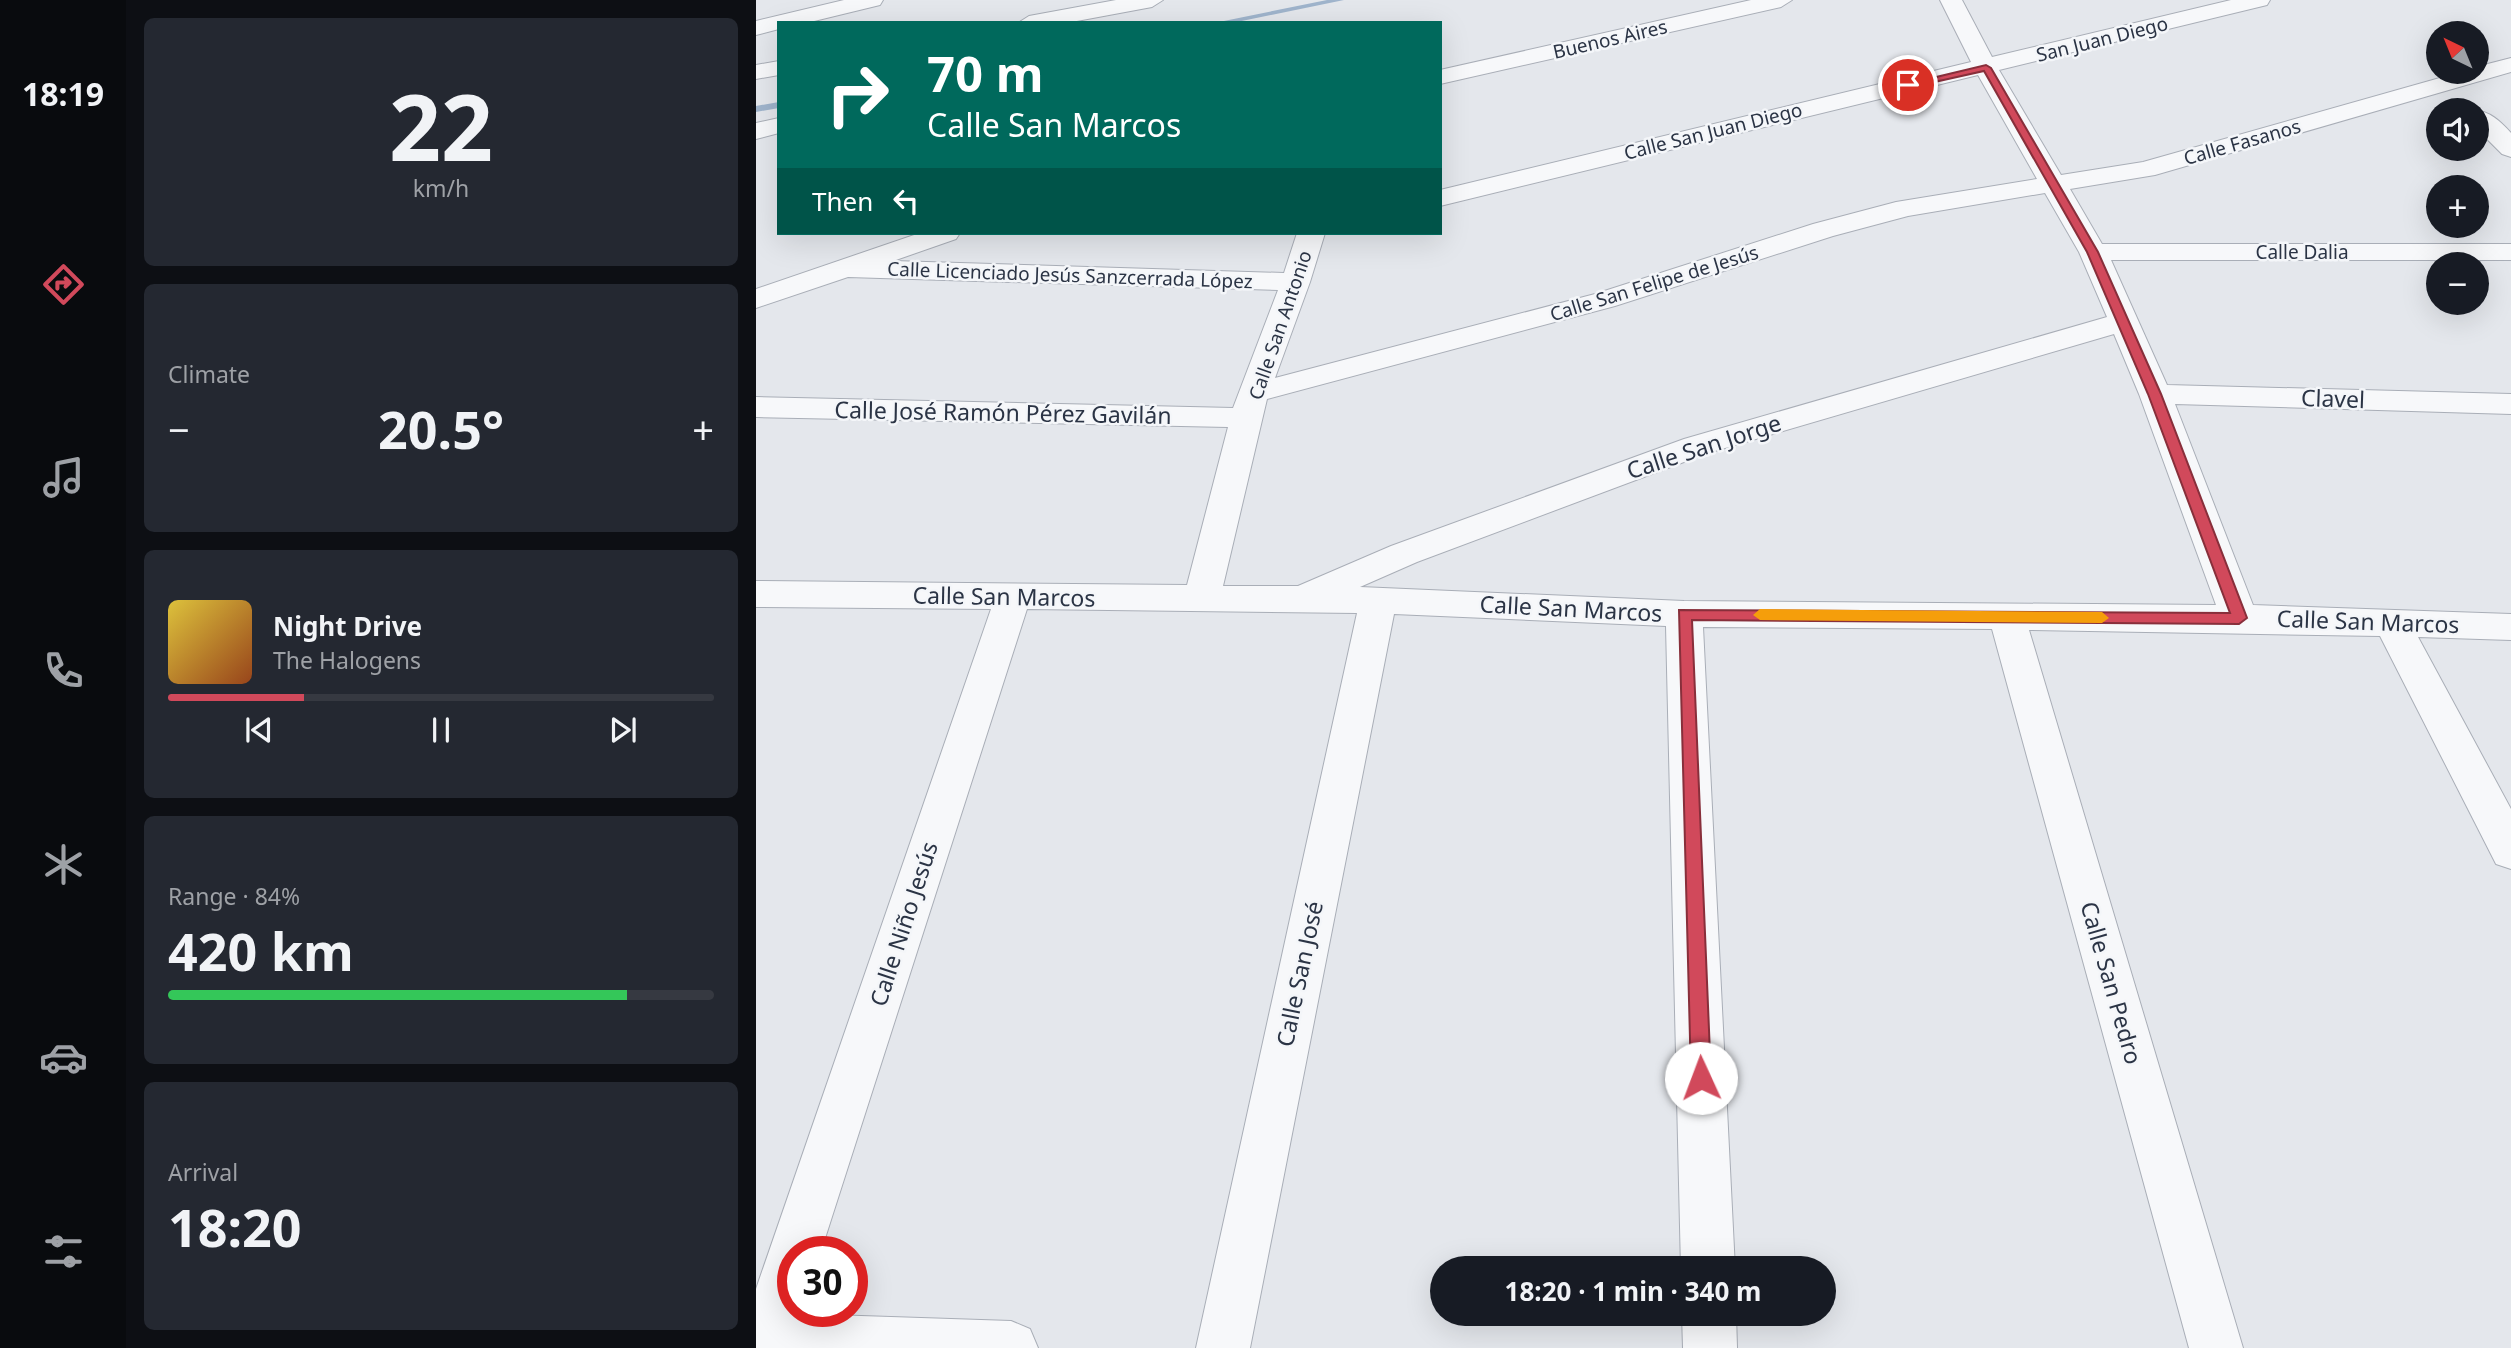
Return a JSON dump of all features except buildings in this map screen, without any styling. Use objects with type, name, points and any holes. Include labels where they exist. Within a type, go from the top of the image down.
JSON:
[{"type":"street","points":[[756,28],[791,14],[872,0]]},
{"type":"street","points":[[1026,18],[1152,0]]},
{"type":"street","name":"Buenos Aires","points":[[1442,77],[1780,0]]},
{"type":"street","points":[[1951,0],[1986,68],[2093,252],[2155,394],[2239,618]]},
{"type":"street","name":"San Juan Diego","points":[[1986,68],[2259,0]]},
{"type":"street","name":"Calle Fasanos","points":[[2056,186],[2146,169],[2511,65]]},
{"type":"street","points":[[756,72],[777,68]]},
{"type":"street","name":"Calle San Juan Diego","points":[[1442,198],[1828,103],[1986,68]]},
{"type":"street","points":[[2427,91],[2440,98]]},
{"type":"street","points":[[2493,123],[2511,149]]},
{"type":"street","points":[[756,131],[777,126]]},
{"type":"street","name":"Calle San Felipe de Jesús","points":[[1251,406],[1605,300],[1823,230],[1906,208],[2056,186]]},
{"type":"street","points":[[756,299],[940,235]]},
{"type":"street","name":"Calle San Antonio","points":[[1201,600],[1251,406],[1310,235]]},
{"type":"street","name":"Calle Dalia","points":[[2093,252],[2511,251]]},
{"type":"street","name":"Calle Licenciado Jesús Sanzcerrada López","points":[[843,268],[1296,282]]},
{"type":"street","name":"Calle San Jorge","points":[[1295,600],[1404,554],[1696,446],[2122,322]]},
{"type":"street","name":"Clavel","points":[[2155,394],[2511,404]]},
{"type":"street","name":"Calle José Ramón Pérez Gavilán","points":[[756,407],[1251,406]]},
{"type":"street","name":"Calle San Marcos","points":[[756,594],[1378,600],[1684,614],[2239,618],[2511,627]]},
{"type":"street","name":"Calle Niño Jesús","points":[[800,1236],[1013,597]]},
{"type":"street","name":"Calle San José","points":[[1223,1348],[1378,600]]},
{"type":"street","points":[[1684,614],[1707,1256]]},
{"type":"street","name":"Calle San Pedro","points":[[2007,617],[2216,1348]]},
{"type":"street","points":[[2391,622],[2479,786],[2511,852]]},
{"type":"street","points":[[777,1300],[761,1343],[1011,1348]]},
{"type":"street","points":[[1709,1326],[1710,1348]]},
{"type":"waterway","points":[[1229,21],[1340,0]]},
{"type":"waterway","points":[[756,109],[777,105]]},
{"type":"slow traffic","points":[[1760,615],[2102,618]]},
{"type":"route","points":[[1701,1078],[1684,614],[2239,618],[2155,394],[2093,252],[1986,68],[1908,85]]}]
